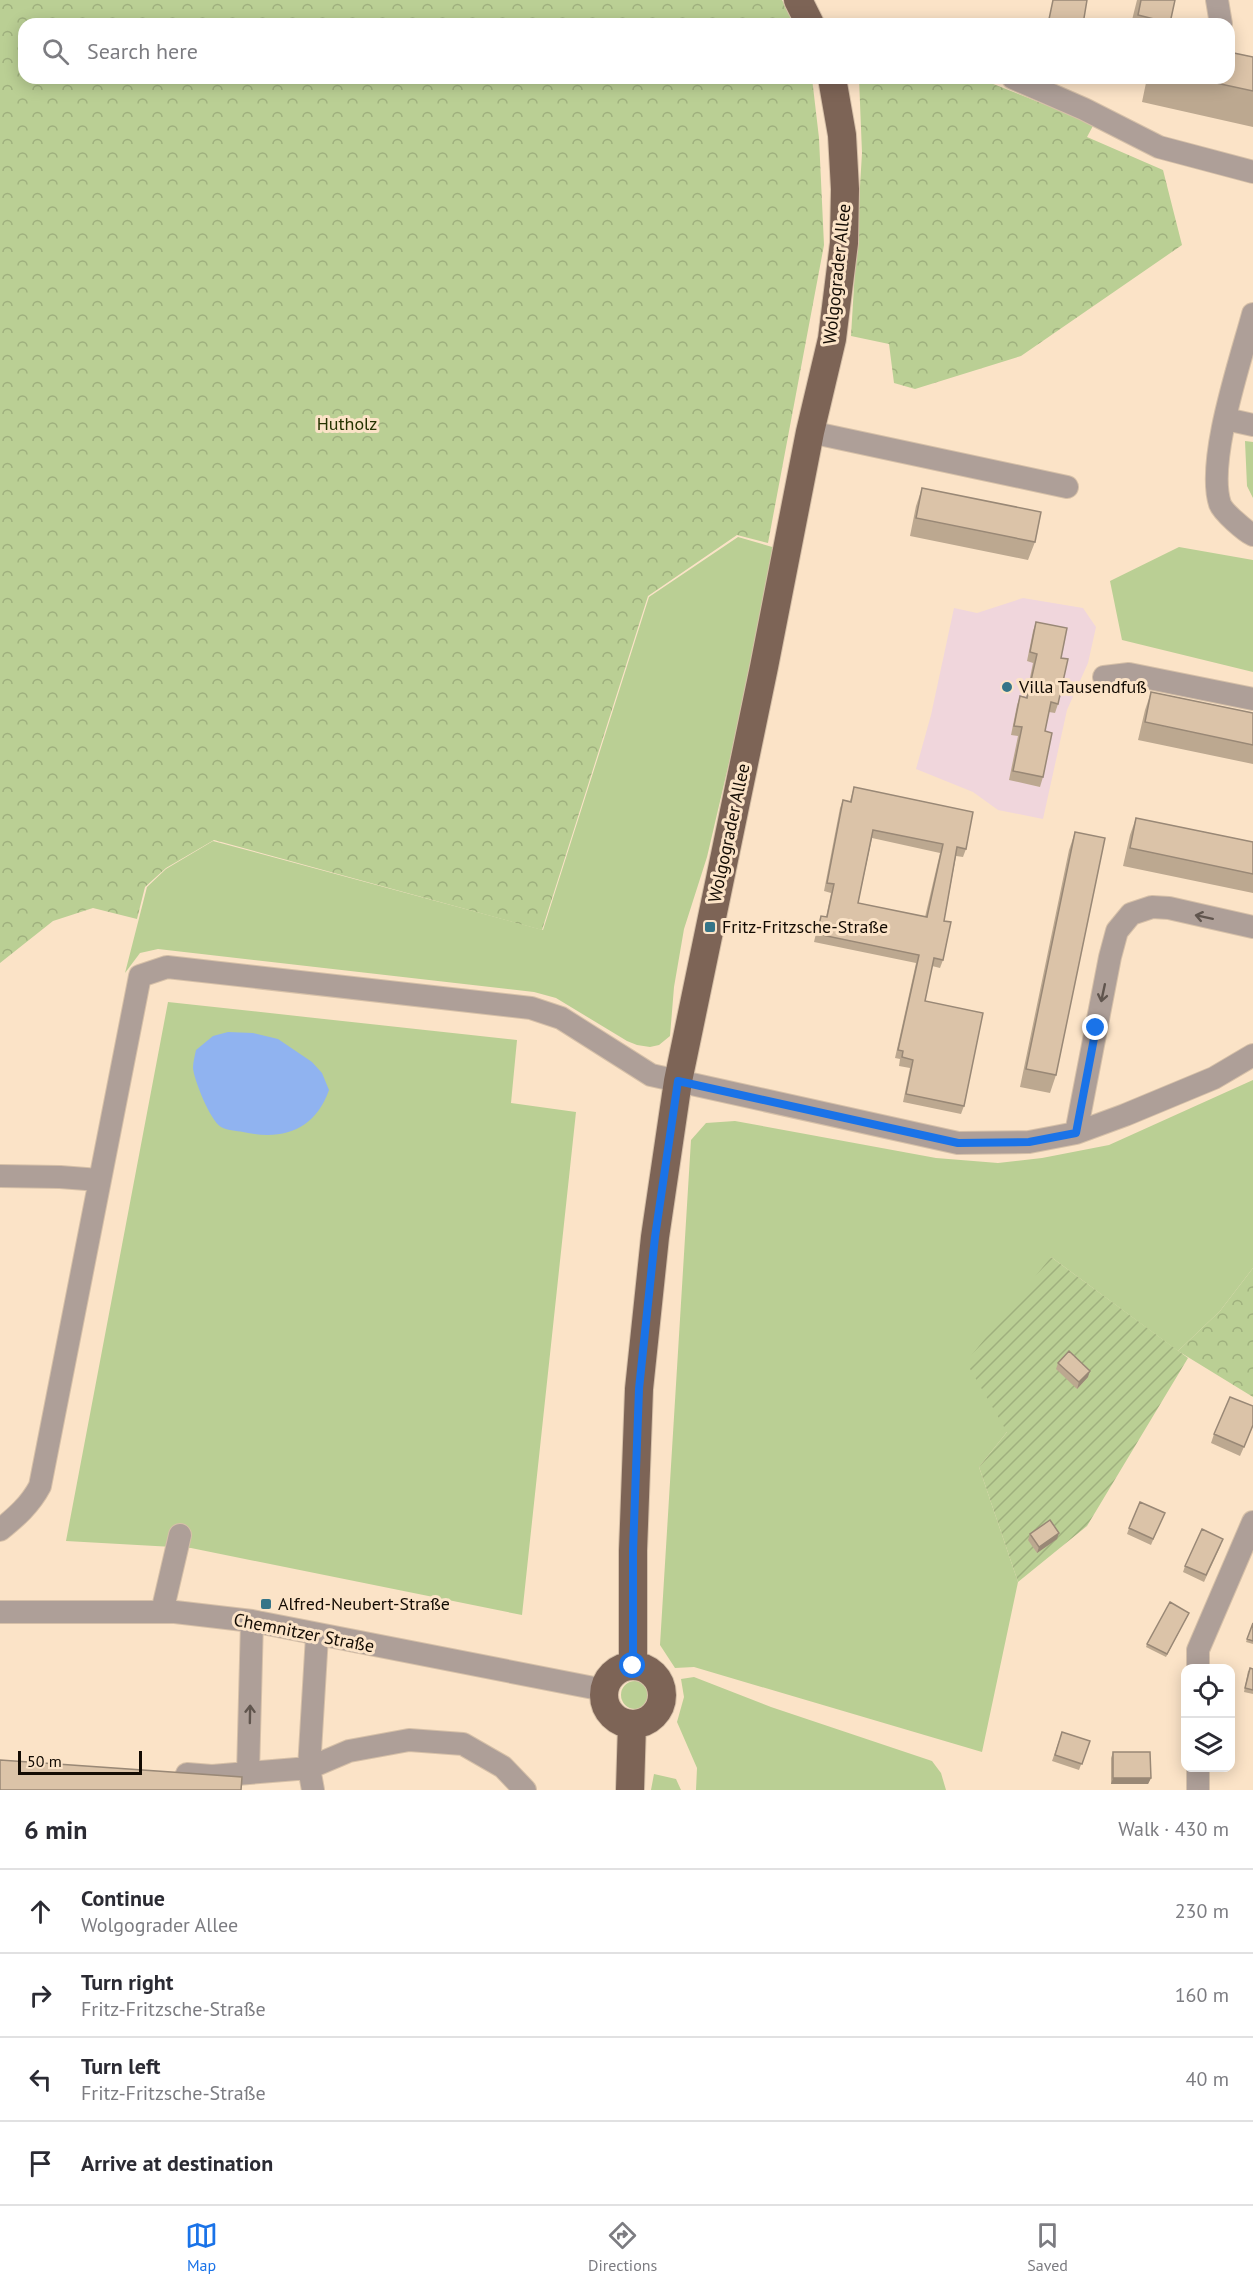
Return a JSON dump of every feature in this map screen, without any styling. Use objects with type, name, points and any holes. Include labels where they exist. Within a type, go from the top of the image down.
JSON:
[{"type":"main road","points":[[798,0],[807,18]]},
{"type":"main road","name":"Wolgograder Allee","points":[[633,1666],[633,1551],[639,1389],[655,1237],[678,1081],[762,678],[810,432],[832,339],[844,243],[845,189],[842,135],[833,84]]},
{"type":"main road","points":[[633,1666],[642,1667],[657,1677],[662,1695],[657,1712],[642,1723],[632,1724],[622,1722],[608,1710],[604,1700],[604,1690],[614,1673],[633,1666]]},
{"type":"main road","points":[[630,1790],[632,1724]]},
{"type":"street","points":[[1217,0],[1220,18]]},
{"type":"street","points":[[1027,84],[1084,109],[1159,147],[1253,172]]},
{"type":"street","points":[[1253,314],[1217,454],[1218,491],[1221,506],[1253,535]]},
{"type":"street","points":[[1226,418],[1253,425]]},
{"type":"street","points":[[810,432],[1067,487]]},
{"type":"street","points":[[1104,677],[1130,674],[1253,699]]},
{"type":"street","points":[[1076,1133],[1110,957],[1117,931],[1131,914],[1155,907],[1253,927]]},
{"type":"street","points":[[0,1530],[18,1516],[34,1498],[40,1486],[140,976],[167,967],[531,1008],[561,1018],[651,1075],[958,1143],[1029,1142],[1076,1133],[1214,1078],[1253,1055]]},
{"type":"street","points":[[0,1176],[99,1180]]},
{"type":"street","points":[[1198,1664],[1198,1650],[1253,1522]]},
{"type":"street","points":[[162,1612],[180,1535]]},
{"type":"street","name":"Chemnitzer Straße","points":[[0,1611],[162,1612],[252,1622],[604,1690]]},
{"type":"street","points":[[248,1773],[252,1622]]},
{"type":"street","points":[[311,1779],[317,1636]]},
{"type":"street","points":[[162,1772],[212,1776],[248,1773],[311,1779],[349,1751],[408,1740],[463,1744],[503,1767],[525,1790]]},
{"type":"street","points":[[1198,1772],[1198,1790]]},
{"type":"shaded area","name":"Villa Tausendfuß","points":[[1023,598],[1083,608],[1096,627],[1088,663],[1067,710],[1043,819],[998,810],[973,792],[916,769],[931,715],[954,608],[977,613]]},
{"type":"green space","name":"Hutholz","points":[[0,0],[782,0],[792,18],[18,18],[18,84],[813,84],[819,138],[824,245],[768,543],[737,535],[648,596],[542,930],[214,840],[166,868],[145,887],[137,919],[93,908],[53,921],[0,963]]},
{"type":"green space","points":[[859,84],[993,84],[1094,124],[1087,137],[1163,170],[1182,245],[1021,356],[915,389],[894,383],[889,344],[851,336],[862,153]]},
{"type":"green space","points":[[1245,441],[1253,442],[1253,498],[1247,486]]},
{"type":"green space","points":[[738,537],[779,549],[707,857],[684,929],[674,987],[670,1036],[659,1045],[650,1047],[627,1041],[556,998],[534,992],[158,949],[140,953],[125,973],[147,887],[166,869],[213,841],[543,930],[649,597]]},
{"type":"green space","points":[[1179,547],[1253,560],[1253,672],[1122,640],[1110,581]]},
{"type":"green space","points":[[168,1002],[517,1040],[511,1103],[576,1112],[522,1615],[191,1548],[66,1541]]},
{"type":"green space","points":[[1253,1080],[1253,1268],[1220,1311],[1178,1351],[1051,1257],[1007,1432],[979,1467],[1018,1582],[982,1752],[694,1667],[675,1668],[660,1645],[691,1140],[706,1123],[735,1121],[936,1158],[998,1163],[1042,1158],[1109,1145]]},
{"type":"green space","points":[[1051,1257],[1188,1358],[1087,1526],[1018,1582],[979,1467],[1007,1432],[966,1362]]},
{"type":"green space","points":[[1253,1268],[1253,1397],[1178,1351],[1220,1311]]},
{"type":"green space","points":[[694,1677],[771,1707],[932,1761],[941,1773],[946,1790],[696,1790],[697,1768],[677,1722],[684,1697],[681,1679]]},
{"type":"green space","points":[[635,1681],[645,1685],[649,1695],[645,1705],[635,1709],[625,1705],[621,1695],[625,1685]]},
{"type":"green space","points":[[654,1774],[676,1779],[681,1790],[651,1790]]},
{"type":"water","points":[[228,1032],[253,1033],[278,1039],[312,1062],[322,1073],[329,1090],[315,1115],[296,1129],[271,1135],[221,1127],[199,1090],[193,1063],[196,1050],[213,1036]]},
{"type":"building","points":[[1053,0],[1087,0],[1084,18],[1049,18]]},
{"type":"building","points":[[1141,0],[1175,0],[1171,18],[1150,18],[1138,15]]},
{"type":"building","points":[[1235,53],[1253,57],[1253,91],[1221,84],[1235,84]]},
{"type":"building","points":[[922,488],[1041,512],[1035,542],[916,518]]},
{"type":"building","points":[[1036,622],[1067,628],[1061,658],[1068,659],[1058,704],[1051,702],[1045,731],[1052,733],[1043,777],[1013,771],[1022,727],[1014,726],[1020,696],[1027,698],[1037,654],[1030,652]]},
{"type":"building","points":[[1151,692],[1253,713],[1253,745],[1145,722]]},
{"type":"building","points":[[854,787],[973,812],[966,849],[957,847],[944,921],[951,922],[943,960],[934,958],[925,1001],[983,1013],[964,1106],[906,1094],[913,1060],[902,1057],[903,1051],[898,1050],[919,955],[817,934],[821,916],[827,917],[834,884],[827,883],[843,800],[851,802]],"holes":[[[873,830],[943,844],[927,917],[858,903]]]},
{"type":"building","points":[[1136,818],[1253,842],[1253,874],[1130,848]]},
{"type":"building","points":[[1075,832],[1105,838],[1056,1075],[1026,1069]]},
{"type":"building","points":[[1069,1351],[1090,1371],[1079,1382],[1058,1363]]},
{"type":"building","points":[[1230,1397],[1253,1406],[1253,1425],[1244,1447],[1214,1434]]},
{"type":"building","points":[[1140,1502],[1165,1513],[1153,1539],[1129,1528]]},
{"type":"building","points":[[1050,1520],[1059,1533],[1039,1547],[1030,1534]]},
{"type":"building","points":[[1202,1529],[1223,1539],[1206,1575],[1185,1566]]},
{"type":"building","points":[[1170,1602],[1189,1613],[1167,1654],[1147,1644]]},
{"type":"building","points":[[1253,1623],[1253,1641],[1247,1639]]},
{"type":"building","points":[[1250,1668],[1253,1669],[1253,1690],[1245,1688]]},
{"type":"building","points":[[1062,1732],[1090,1741],[1082,1764],[1055,1755]]},
{"type":"building","points":[[1113,1752],[1150,1752],[1151,1778],[1113,1778]]},
{"type":"building","points":[[0,1760],[242,1777],[241,1790],[0,1790]]},
{"type":"place","name":"Villa Tausendfuß","points":[[1007,687]]},
{"type":"place","name":"Fritz-Fritzsche-Straße","points":[[710,927]]},
{"type":"place","name":"Alfred-Neubert-Straße","points":[[266,1604]]},
{"type":"route","points":[[633,1666],[633,1551],[639,1389],[655,1237],[678,1081],[958,1143],[1029,1142],[1076,1133],[1096,1028]]}]
